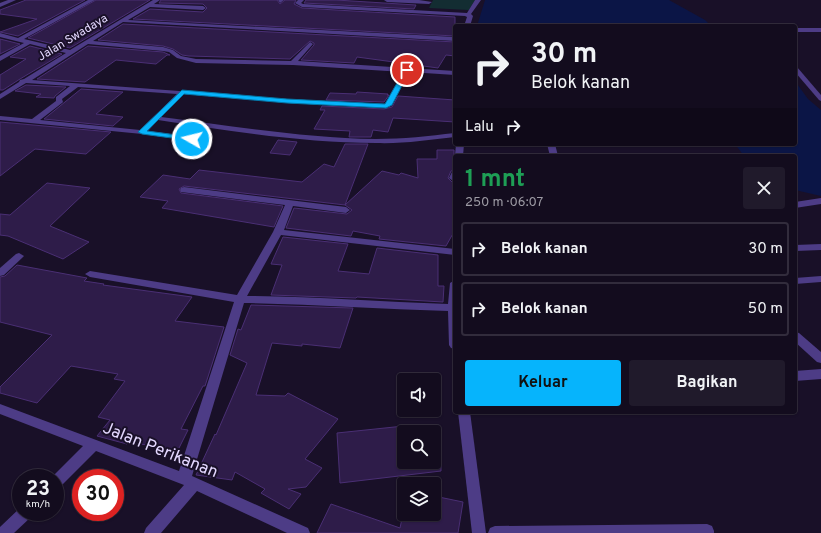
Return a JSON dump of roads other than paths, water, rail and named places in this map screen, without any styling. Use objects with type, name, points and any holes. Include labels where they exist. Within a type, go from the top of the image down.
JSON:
[{"type":"street","points":[[0,5],[13,0]]},
{"type":"street","points":[[20,39],[92,0]]},
{"type":"street","name":"Jalan Swadaya","points":[[2,94],[157,0]]},
{"type":"street","points":[[301,0],[298,3],[302,5],[468,14]]},
{"type":"street","points":[[387,0],[429,1],[428,11]]},
{"type":"street","points":[[468,24],[470,16],[468,14],[478,0]]},
{"type":"street","points":[[148,5],[203,8]]},
{"type":"street","points":[[124,21],[453,40]]},
{"type":"street","points":[[797,30],[821,31]]},
{"type":"street","points":[[0,35],[69,52]]},
{"type":"street","points":[[0,59],[30,42]]},
{"type":"street","points":[[87,42],[163,49],[171,51],[179,57],[196,61],[293,63],[453,73]]},
{"type":"street","points":[[293,63],[310,44]]},
{"type":"street","points":[[22,81],[287,101],[386,106],[389,105],[407,70]]},
{"type":"street","points":[[797,70],[821,99]]},
{"type":"street","points":[[34,121],[60,102],[58,98],[75,86]]},
{"type":"street","points":[[142,132],[182,92]]},
{"type":"street","points":[[0,118],[142,132],[192,139]]},
{"type":"street","points":[[156,118],[298,137],[406,140],[453,135]]},
{"type":"street","points":[[184,190],[346,210]]},
{"type":"street","points":[[797,205],[821,201]]},
{"type":"street","points":[[151,533],[190,480],[240,299],[278,232],[290,203]]},
{"type":"street","points":[[278,232],[453,252]]},
{"type":"street","points":[[797,248],[821,247]]},
{"type":"street","points":[[0,273],[19,256]]},
{"type":"street","points":[[90,274],[240,299],[453,308]]},
{"type":"street","points":[[797,281],[821,279]]},
{"type":"street","points":[[797,337],[817,349],[821,359]]},
{"type":"street","points":[[797,376],[821,374]]},
{"type":"street","name":"Jalan Perikanan","points":[[0,409],[190,480],[303,533]]},
{"type":"street","points":[[464,414],[479,533]]},
{"type":"street","points":[[64,474],[94,444]]},
{"type":"street","points":[[4,533],[17,521]]},
{"type":"street","points":[[495,533],[707,531]]}]
